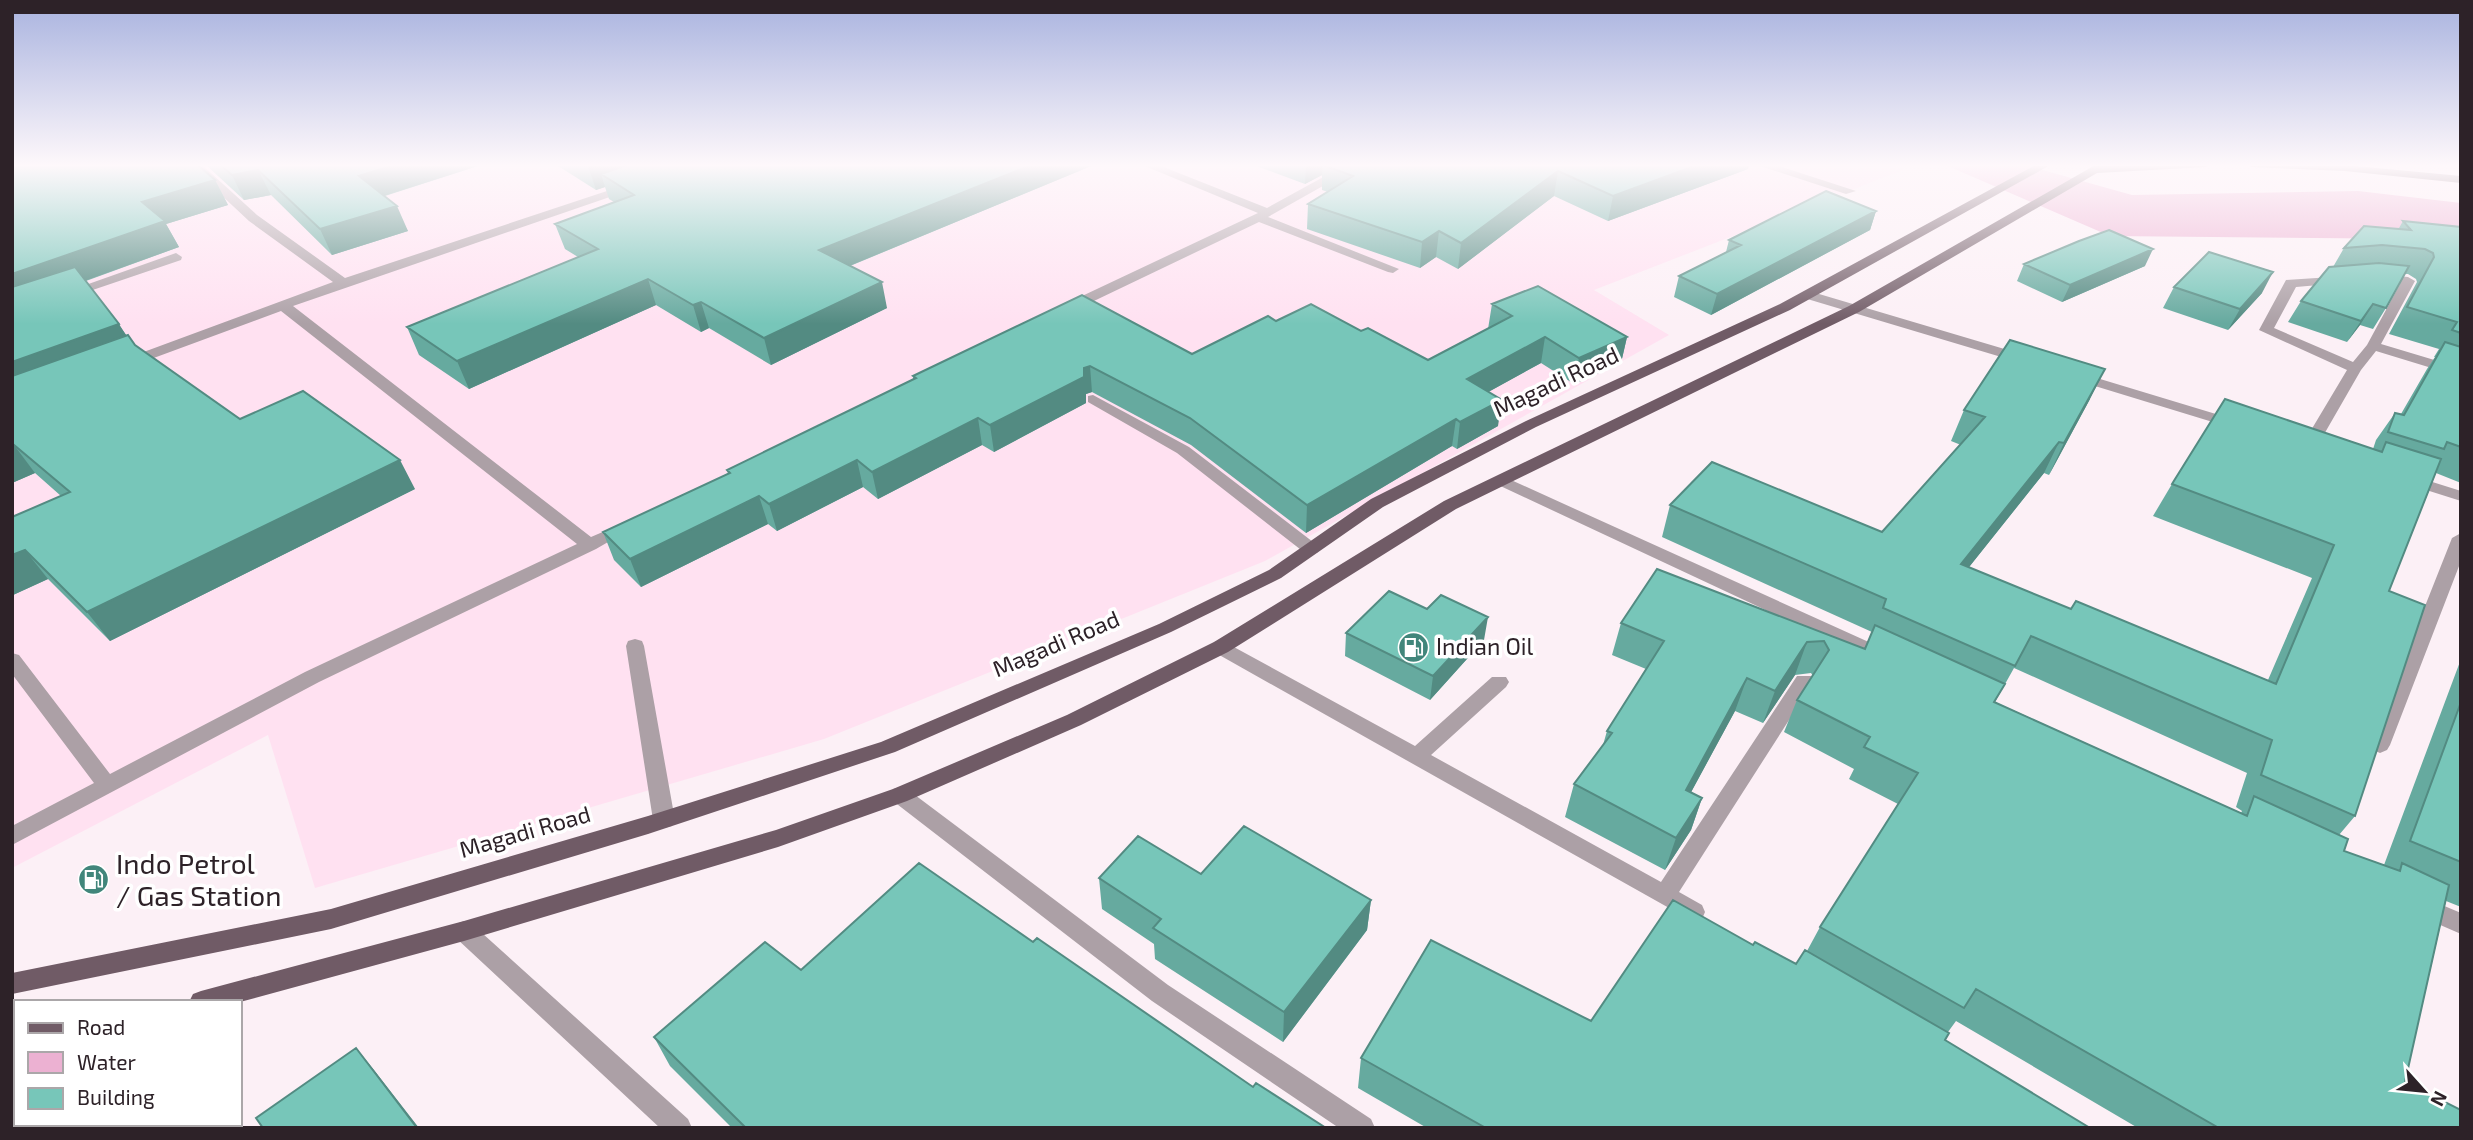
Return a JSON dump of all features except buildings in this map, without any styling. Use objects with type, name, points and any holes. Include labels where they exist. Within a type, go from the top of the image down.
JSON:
[{"type":"main road","name":"Magadi Road","points":[[12,984],[331,919],[664,820],[888,747],[1165,628],[1275,574],[1377,503],[1495,442],[1809,295],[1951,217]]},
{"type":"main road","points":[[208,1000],[464,930],[778,838],[900,795],[1074,720],[1221,647],[1442,510],[1854,309],[2008,217]]},
{"type":"street","points":[[252,217],[343,283]]},
{"type":"street","points":[[116,367],[343,283],[539,217]]},
{"type":"street","points":[[1055,314],[1259,217]]},
{"type":"street","points":[[1269,217],[1393,269]]},
{"type":"street","points":[[50,300],[176,257]]},
{"type":"street","points":[[2309,447],[2355,368],[2373,345],[2408,281],[2359,278],[2291,283],[2266,330],[2355,368]]},
{"type":"street","points":[[1809,295],[2034,362]]},
{"type":"street","points":[[284,306],[590,545]]},
{"type":"street","points":[[2373,345],[2461,373]]},
{"type":"street","points":[[2060,370],[2244,427]]},
{"type":"street","points":[[1093,400],[1183,450],[1311,549]]},
{"type":"street","points":[[2398,475],[2461,496]]},
{"type":"street","points":[[1500,480],[1905,667]]},
{"type":"street","points":[[12,836],[312,677],[639,521]]},
{"type":"street","points":[[2380,745],[2461,538]]},
{"type":"street","points":[[635,646],[664,820]]},
{"type":"street","points":[[1221,647],[1712,922]]},
{"type":"street","points":[[12,660],[107,785]]},
{"type":"street","points":[[1664,895],[1804,681]]},
{"type":"street","points":[[1416,757],[1499,682]]},
{"type":"street","points":[[900,795],[1160,993],[1362,1128]]},
{"type":"street","points":[[2410,901],[2461,924]]},
{"type":"street","points":[[464,930],[679,1128]]},
{"type":"shaded area","points":[[12,217],[1781,217],[1594,290],[1669,335],[1265,561],[824,739],[315,888],[268,735],[12,868]]},
{"type":"water","points":[[2066,217],[2461,217],[2461,243],[2426,239],[2110,236]]},
{"type":"place","name":"Indian Oil","points":[[1413,647]]},
{"type":"place","name":"Indo Petrol / Gas Station","points":[[93,880]]}]
